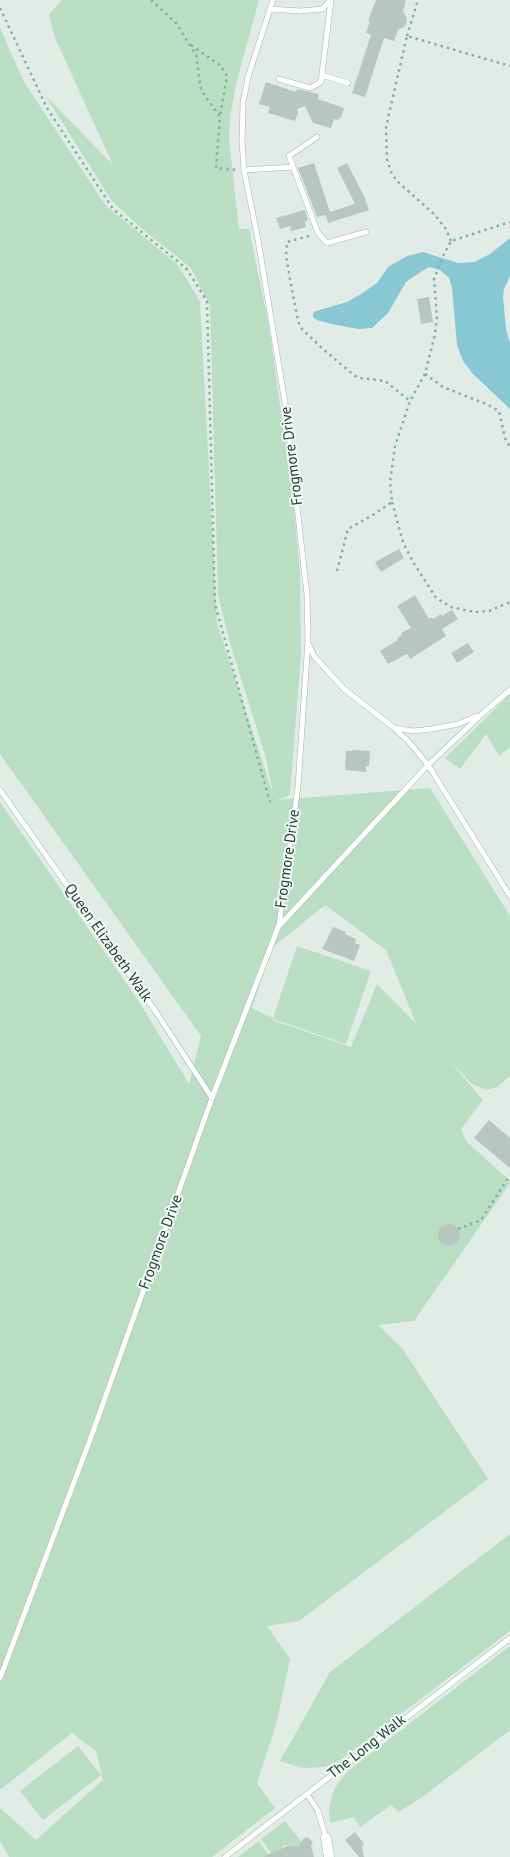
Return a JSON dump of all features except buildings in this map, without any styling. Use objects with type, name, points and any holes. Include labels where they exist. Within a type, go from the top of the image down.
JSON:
[{"type":"street","points":[[326,1838],[329,1857]]},
{"type":"lane","name":"Frogmore Drive","points":[[0,1678],[90,1440],[212,1098],[279,925],[298,786],[308,641],[304,570],[286,409],[258,240],[244,170],[242,142],[243,103],[248,77],[273,0]]},
{"type":"lane","points":[[270,9],[300,11],[322,8],[327,6],[331,0]]},
{"type":"lane","points":[[279,79],[310,88],[321,82],[331,0]]},
{"type":"lane","points":[[322,75],[348,83]]},
{"type":"lane","points":[[317,137],[289,156],[318,233],[327,242],[366,232]]},
{"type":"lane","points":[[244,170],[293,167]]},
{"type":"lane","points":[[308,641],[318,662],[344,689],[393,727],[410,743],[428,765],[510,896]]},
{"type":"lane","points":[[279,925],[428,765],[510,690]]},
{"type":"lane","points":[[393,727],[413,731],[432,729],[458,724],[482,714]]},
{"type":"lane","name":"Queen Elizabeth Walk","points":[[0,790],[156,1012],[212,1098]]},
{"type":"lane","name":"The Long Walk","points":[[225,1857],[510,1638]]},
{"type":"lane","points":[[307,1794],[318,1811],[326,1838]]},
{"type":"path","points":[[151,0],[176,23],[190,44],[198,62],[201,90],[220,117]]},
{"type":"path","points":[[418,0],[407,36],[386,127],[387,159],[392,174],[435,215],[446,230],[451,241]]},
{"type":"path","points":[[0,8],[48,108],[113,209],[186,268],[206,301],[215,604],[270,802]]},
{"type":"path","points":[[407,36],[510,66]]},
{"type":"path","points":[[190,44],[222,66],[227,76],[220,117],[216,168],[244,170]]},
{"type":"path","points":[[510,222],[451,241],[436,270],[434,279],[437,317],[435,334],[425,374],[410,401],[395,446],[390,482],[392,502],[402,542],[436,598],[451,607],[474,612],[489,611],[510,602]]},
{"type":"path","points":[[318,233],[286,242],[286,256],[290,279],[298,321],[302,329],[355,376],[386,381],[410,401]]},
{"type":"path","points":[[425,374],[443,388],[486,404],[499,411],[505,438],[510,447]]},
{"type":"path","points":[[337,571],[348,529],[392,502]]},
{"type":"path","points":[[458,1229],[481,1220],[510,1176]]},
{"type":"green space","points":[[62,0],[259,0],[237,80],[230,116],[229,141],[239,229],[249,229],[269,326],[293,499],[300,575],[301,654],[290,795],[277,800],[430,788],[510,916],[510,1076],[497,1087],[487,1090],[472,1084],[448,1059],[483,1100],[461,1129],[466,1141],[510,1183],[414,1321],[378,1325],[402,1348],[488,1479],[299,1621],[267,1626],[290,1659],[276,1725],[257,1783],[275,1808],[212,1857],[9,1857],[0,1841],[0,1808],[36,1840],[103,1780],[96,1751],[72,1733],[0,1790],[0,802],[138,1000],[189,1084],[201,1036],[0,754],[0,28],[24,82],[106,206],[177,264],[200,301],[217,623],[273,794],[266,758],[230,643],[218,595],[210,306],[191,268],[140,227],[112,201],[45,95],[113,165],[55,38],[49,14]],"holes":[[[325,905],[386,950],[416,1023],[420,1028],[377,984],[351,1047],[272,1020],[346,1044],[371,971],[297,946],[273,1018],[252,1008],[273,947]]]},
{"type":"green space","points":[[510,694],[510,747],[499,756],[486,734],[460,769],[445,758]]},
{"type":"green space","points":[[510,1534],[510,1631],[342,1759],[325,1767],[302,1768],[280,1761],[330,1672]]},
{"type":"green space","points":[[510,1646],[510,1730],[421,1798],[398,1812],[391,1805],[360,1827],[354,1817],[330,1823],[329,1810],[332,1795],[338,1783],[348,1771]]},
{"type":"green space","points":[[78,1746],[101,1775],[43,1820],[20,1791]]},
{"type":"green space","points":[[285,1821],[303,1844],[296,1846],[284,1845],[280,1850],[271,1853],[261,1839]]},
{"type":"green space","points":[[259,1841],[270,1857],[238,1857]]},
{"type":"water","points":[[510,238],[510,276],[504,289],[503,297],[506,329],[510,343],[510,409],[472,373],[463,361],[457,345],[452,288],[449,278],[440,270],[429,267],[406,282],[388,313],[372,328],[359,329],[331,324],[313,317],[313,313],[316,311],[347,302],[361,294],[377,283],[388,267],[407,256],[423,252],[458,263],[474,262],[490,254]]}]
